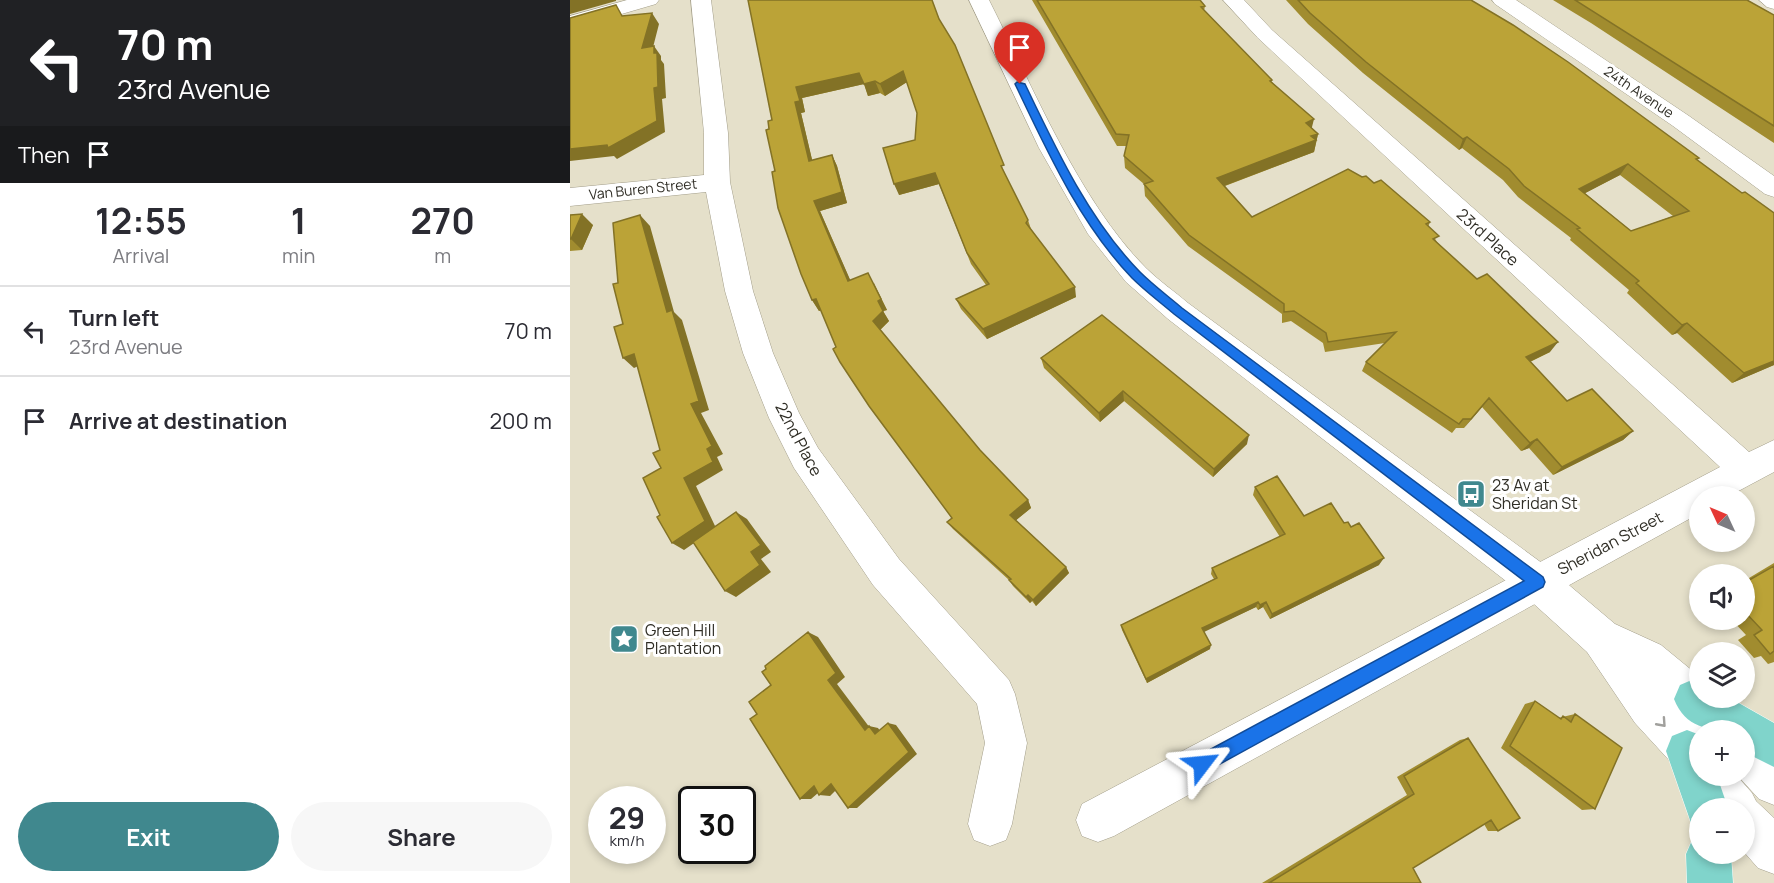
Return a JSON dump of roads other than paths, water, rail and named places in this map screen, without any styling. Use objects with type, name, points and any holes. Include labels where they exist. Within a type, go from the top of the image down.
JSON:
[{"type":"main road","points":[[1709,708],[1774,746]]},
{"type":"main road","points":[[1709,864],[1710,883]]},
{"type":"street","points":[[570,23],[649,0]]},
{"type":"street","name":"22nd Place","points":[[701,0],[716,133],[717,182],[739,291],[758,353],[785,418],[806,458],[879,563],[995,694],[1006,743],[990,824]]},
{"type":"street","points":[[979,0],[1051,148],[1097,227],[1136,274],[1178,311],[1538,582],[1601,638],[1649,709],[1689,754]]},
{"type":"street","name":"23rd Place","points":[[1233,0],[1265,34],[1760,463]]},
{"type":"street","name":"24th Avenue","points":[[1502,0],[1681,121],[1774,188]]},
{"type":"street","points":[[1768,0],[1774,3]]},
{"type":"street","name":"Van Buren Street","points":[[570,197],[717,182]]},
{"type":"street","name":"Sheridan Street","points":[[1098,820],[1760,463]]},
{"type":"street","points":[[1601,638],[1647,659],[1689,695]]},
{"type":"street","points":[[1703,708],[1714,720]]},
{"type":"street","points":[[1755,764],[1774,784]]},
{"type":"street","points":[[1718,786],[1728,798]]},
{"type":"street","points":[[1755,830],[1774,852]]},
{"type":"place","name":"23 Av at Sheridan St","points":[[1471,494]]},
{"type":"place","name":"Green Hill Plantation","points":[[624,639]]}]
